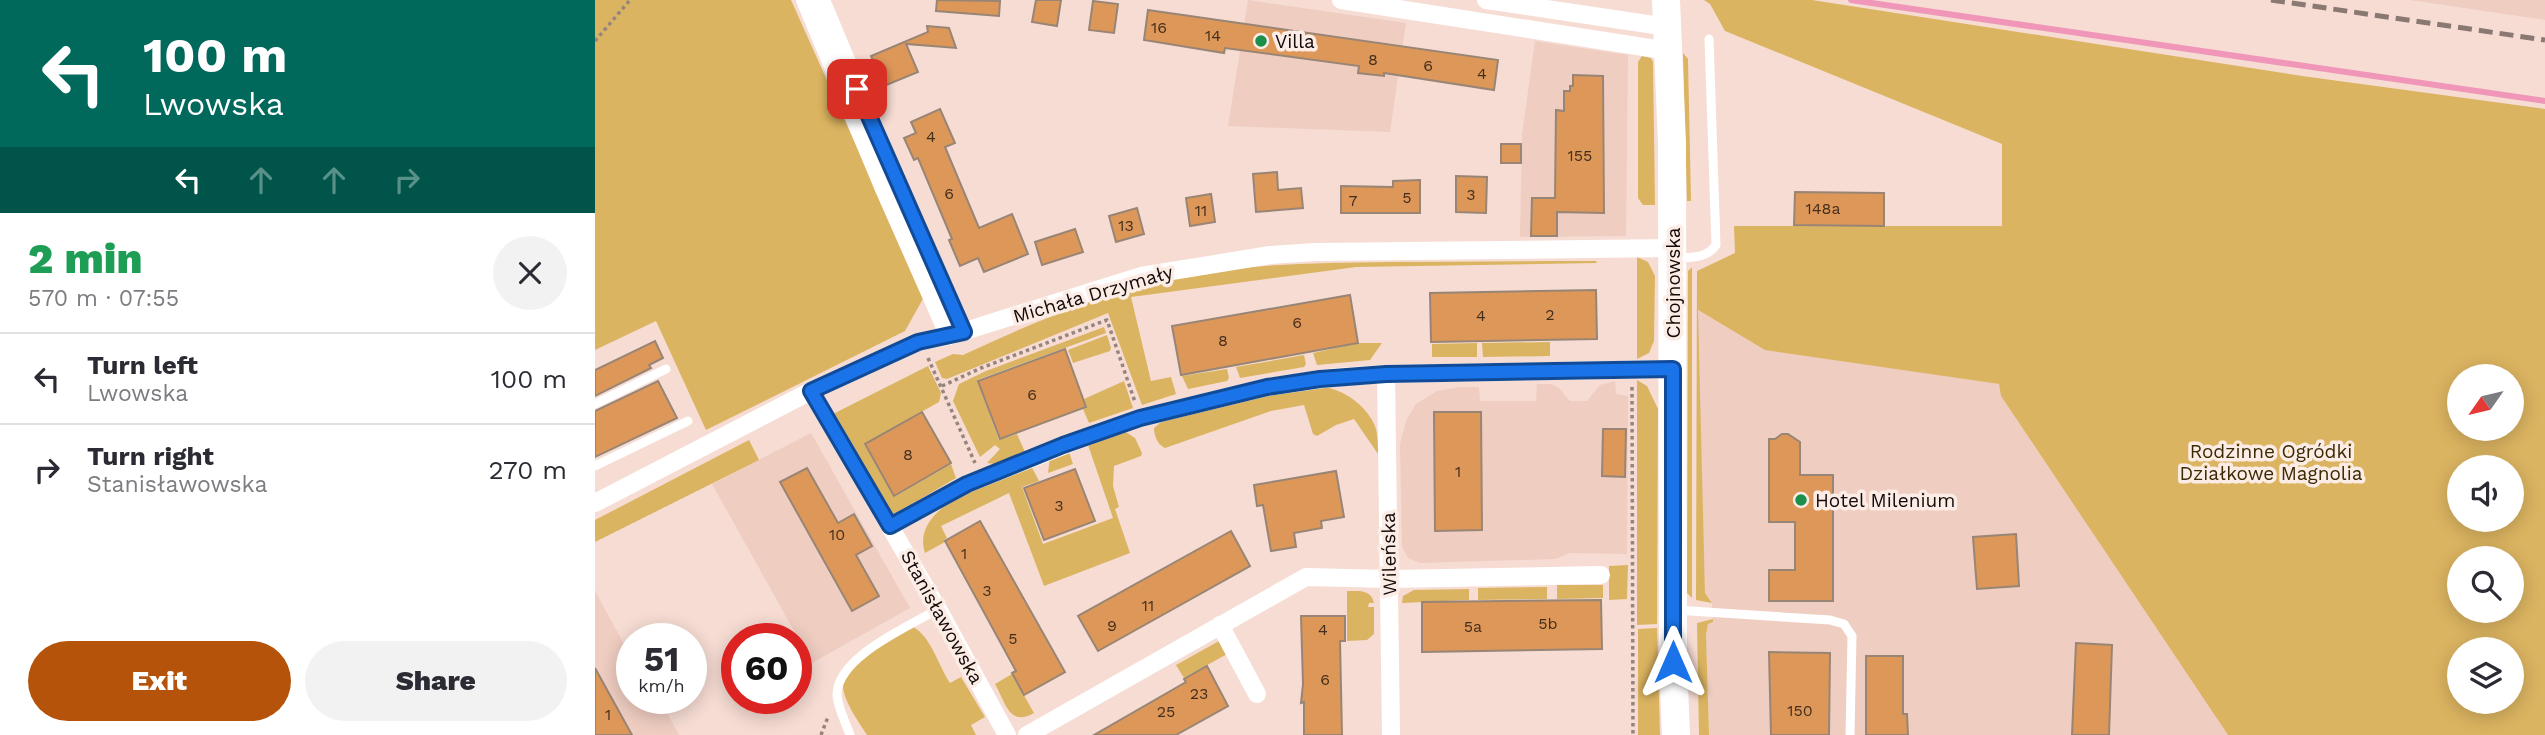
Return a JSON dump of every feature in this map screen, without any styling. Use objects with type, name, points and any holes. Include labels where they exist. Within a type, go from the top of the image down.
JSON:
[{"type":"main road","name":"Chojnowska","points":[[1668,26],[1673,253],[1673,610],[1676,735]]},
{"type":"street","points":[[805,0],[884,189],[957,334]]},
{"type":"street","points":[[821,0],[957,334]]},
{"type":"street","points":[[1341,0],[1668,26]]},
{"type":"street","points":[[1486,0],[1668,26]]},
{"type":"street","name":"Michała Drzymały","points":[[595,503],[811,391],[918,342],[957,334],[1141,276],[1270,255],[1362,251],[1673,253]]},
{"type":"street","points":[[890,526],[980,478],[1063,445],[1140,418],[1267,387],[1337,377],[1386,374],[1673,369]]},
{"type":"street","name":"Wileńska","points":[[1386,374],[1391,735]]},
{"type":"street","name":"Stanisławowska","points":[[811,391],[938,609],[1007,735]]},
{"type":"street","points":[[1027,735],[1306,577],[1390,579],[1601,575]]},
{"type":"street","points":[[1220,625],[1257,694]]},
{"type":"lane","points":[[1673,253],[1701,257],[1713,251],[1716,245],[1709,39]]},
{"type":"lane","points":[[595,404],[666,369]]},
{"type":"lane","points":[[595,466],[688,421]]},
{"type":"lane","points":[[850,735],[837,694],[843,675],[862,653],[938,609]]},
{"type":"lane","points":[[1673,610],[1830,620],[1844,624],[1852,636],[1850,735]]},
{"type":"path","points":[[595,41],[630,0]]},
{"type":"path","points":[[942,386],[981,368],[1107,320],[1140,418]]},
{"type":"path","points":[[918,342],[942,386],[980,478]]},
{"type":"path","points":[[1632,370],[1633,735]]},
{"type":"shaded area","points":[[1248,0],[1406,23],[1390,132],[1228,126]]},
{"type":"shaded area","points":[[2410,0],[2545,0],[2545,20]]},
{"type":"shaded area","points":[[1535,41],[1628,55],[1626,236],[1520,237],[1522,135]]},
{"type":"shaded area","points":[[1697,310],[1766,350],[1999,384],[2001,396],[2228,735],[1709,735],[1706,635],[1708,624],[1713,621],[1712,602],[1705,593]]},
{"type":"shaded area","points":[[1615,381],[1616,394],[1628,396],[1627,554],[1570,553],[1555,559],[1420,563],[1408,558],[1402,547],[1400,444],[1406,421],[1416,404],[1437,391],[1460,387],[1479,387],[1480,401],[1536,401],[1537,384],[1551,384],[1559,388],[1570,401],[1587,401],[1600,385]]},
{"type":"shaded area","points":[[811,433],[910,608],[812,663],[812,623],[790,623],[712,484]]},
{"type":"shaded area","points":[[595,591],[616,630],[616,714],[668,714],[679,735],[595,735]]},
{"type":"green space","points":[[595,0],[791,0],[924,297],[905,331],[706,430],[656,321],[595,350]]},
{"type":"green space","name":"Rodzinne Ogródki Działkowe Magnolia","points":[[1704,0],[1812,0],[2302,76],[2545,109],[2545,735],[2228,735],[2001,396],[1999,384],[1765,350],[1698,310],[1705,593],[1712,603],[1696,600],[1697,271],[1735,253],[1734,226],[2002,226],[2002,144],[1725,31],[1710,4]]},
{"type":"green space","points":[[1683,53],[1688,59],[1691,201],[1687,201]]},
{"type":"green space","points":[[1642,56],[1651,58],[1653,62],[1655,205],[1643,205],[1638,198],[1638,62]]},
{"type":"green space","points":[[1637,257],[1648,262],[1655,276],[1654,341],[1649,353],[1637,359]]},
{"type":"green space","points":[[1597,263],[1356,267],[1131,297],[1151,381],[1171,377],[1176,394],[1142,405],[1108,313],[947,379],[942,378],[935,362],[953,354],[963,355],[1040,321],[1092,302],[1199,274],[1307,264]]},
{"type":"green space","points":[[1692,267],[1692,598],[1687,593],[1688,271]]},
{"type":"green space","points":[[1104,327],[1106,333],[977,380],[999,440],[1017,434],[1025,452],[995,464],[987,463],[1000,449],[995,445],[980,457],[953,401],[959,384],[986,371]]},
{"type":"green space","points":[[1107,335],[1110,351],[1073,363],[1068,350]]},
{"type":"green space","points":[[1550,342],[1550,356],[1483,357],[1482,343]]},
{"type":"green space","points":[[1359,343],[1382,343],[1370,360],[1317,365],[1313,353]]},
{"type":"green space","points":[[1477,343],[1477,357],[1432,357],[1432,344]]},
{"type":"green space","points":[[1304,355],[1304,367],[1240,378],[1236,367]]},
{"type":"green space","points":[[928,366],[941,393],[939,402],[864,444],[894,497],[951,464],[956,478],[895,514],[891,513],[833,414]]},
{"type":"green space","points":[[1227,369],[1227,381],[1188,389],[1182,376]]},
{"type":"green space","points":[[1637,380],[1647,386],[1658,409],[1657,624],[1637,625]]},
{"type":"green space","points":[[1124,381],[1133,408],[1089,423],[1083,409],[1087,407],[1084,399]]},
{"type":"green space","points":[[1329,388],[1350,397],[1372,419],[1378,440],[1378,454],[1354,419],[1317,436],[1313,434],[1304,405],[1271,411],[1165,448],[1158,442],[1155,434],[1154,428],[1160,423],[1221,405],[1267,394]]},
{"type":"green space","points":[[1126,432],[1135,438],[1142,453],[1141,456],[1114,466],[1113,486],[1119,507],[1115,509],[1130,553],[1044,586],[1009,493],[941,526],[947,538],[945,542],[925,553],[924,536],[930,521],[942,508],[978,486],[1030,464],[1039,481],[1022,487],[1043,544],[1113,518],[1088,445],[1069,452],[1073,464],[1048,473],[1050,457]]},
{"type":"green space","points":[[749,440],[759,460],[595,542],[595,520]]},
{"type":"green space","points":[[1628,565],[1627,599],[1609,600],[1609,566]]},
{"type":"green space","points":[[1557,585],[1603,585],[1603,598],[1557,599]]},
{"type":"green space","points":[[1547,587],[1547,599],[1478,600],[1478,588]]},
{"type":"green space","points":[[1469,589],[1469,600],[1402,603],[1403,596],[1414,590]]},
{"type":"green space","points":[[1347,591],[1364,592],[1372,598],[1374,603],[1369,603],[1368,607],[1374,607],[1374,634],[1367,640],[1347,641]]},
{"type":"green space","points":[[1713,619],[1713,622],[1708,624],[1706,635],[1709,735],[1699,735],[1697,623]]},
{"type":"green space","points":[[913,627],[930,644],[950,683],[961,677],[985,717],[971,725],[976,735],[867,735],[852,711],[843,685],[852,667],[872,651]]},
{"type":"green space","points":[[1657,628],[1660,735],[1638,735],[1638,629]]},
{"type":"green space","points":[[1219,641],[1227,654],[1184,678],[1176,665]]},
{"type":"green space","points":[[1012,674],[1034,713],[1026,717],[1019,717],[1009,711],[995,684]]},
{"type":"building","points":[[937,0],[1000,1],[999,16],[936,11]]},
{"type":"building","points":[[1036,0],[1061,0],[1057,26],[1032,22]]},
{"type":"building","points":[[1093,1],[1118,4],[1114,33],[1089,30]]},
{"type":"building","points":[[1148,10],[1498,60],[1494,90],[1384,73],[1384,76],[1358,73],[1359,66],[1225,48],[1224,53],[1144,40]]},
{"type":"building","points":[[927,26],[949,28],[956,48],[906,44],[918,72],[884,86],[871,56],[928,32]]},
{"type":"building","points":[[1573,75],[1603,76],[1604,213],[1557,212],[1557,236],[1531,236],[1532,198],[1555,198],[1556,110],[1564,111],[1564,91],[1570,91],[1570,86],[1573,86]]},
{"type":"building","points":[[940,109],[955,143],[945,147],[979,228],[1012,214],[1028,254],[984,272],[978,258],[960,266],[949,240],[952,239],[918,158],[914,160],[904,138],[916,133],[911,122]]},
{"type":"building","points":[[1501,144],[1521,144],[1521,163],[1501,163]]},
{"type":"building","points":[[1277,172],[1278,190],[1301,188],[1303,208],[1256,212],[1253,174]]},
{"type":"building","points":[[1456,176],[1487,177],[1486,213],[1456,212]]},
{"type":"building","points":[[1420,180],[1420,213],[1341,213],[1341,186],[1393,187],[1393,181]]},
{"type":"building","points":[[1795,192],[1884,193],[1884,226],[1794,225]]},
{"type":"building","points":[[1211,194],[1215,222],[1190,226],[1186,198]]},
{"type":"building","points":[[1137,208],[1144,234],[1116,242],[1109,216]]},
{"type":"building","points":[[1075,229],[1083,252],[1042,265],[1035,242]]},
{"type":"building","points":[[1596,290],[1597,339],[1431,342],[1430,293]]},
{"type":"building","points":[[1350,295],[1358,343],[1181,375],[1172,326]]},
{"type":"building","points":[[655,341],[663,358],[649,365],[651,368],[595,396],[595,370]]},
{"type":"building","points":[[1065,349],[1086,407],[1000,439],[978,381]]},
{"type":"building","points":[[658,381],[677,418],[595,457],[595,411]]},
{"type":"building","points":[[922,412],[951,463],[894,496],[865,444]]},
{"type":"building","points":[[1434,412],[1481,412],[1482,530],[1435,531]]},
{"type":"building","points":[[1603,429],[1626,429],[1625,477],[1602,476]]},
{"type":"building","name":"Hotel Milenium","points":[[1782,434],[1788,434],[1800,442],[1800,475],[1833,475],[1833,601],[1769,601],[1769,570],[1795,570],[1795,522],[1769,522],[1769,439],[1775,439]]},
{"type":"building","points":[[807,468],[838,523],[854,514],[872,546],[856,555],[879,596],[852,611],[780,482]]},
{"type":"building","points":[[1075,469],[1095,521],[1044,540],[1024,488]]},
{"type":"building","points":[[1336,471],[1344,517],[1321,521],[1322,528],[1294,533],[1296,547],[1271,551],[1263,505],[1257,506],[1254,485]]},
{"type":"building","points":[[980,521],[1065,672],[1024,695],[1012,673],[1016,671],[945,541]]},
{"type":"building","points":[[1231,531],[1250,566],[1098,651],[1078,616]]},
{"type":"building","points":[[2016,534],[2019,586],[1977,589],[1973,537]]},
{"type":"building","points":[[1601,600],[1602,649],[1422,652],[1422,602]]},
{"type":"building","points":[[1301,616],[1345,616],[1345,641],[1340,641],[1342,735],[1304,735],[1304,702],[1301,703]]},
{"type":"building","points":[[2076,643],[2112,645],[2109,735],[2072,735]]},
{"type":"building","points":[[1769,652],[1830,653],[1829,735],[1771,735]]},
{"type":"building","points":[[1866,656],[1903,656],[1903,714],[1907,714],[1908,735],[1866,735]]},
{"type":"building","points":[[1207,666],[1228,706],[1176,735],[1094,735],[1186,682],[1184,679]]},
{"type":"building","points":[[595,668],[616,706],[616,714],[620,714],[632,735],[595,735]]},
{"type":"waterway","points":[[1851,0],[2545,101]]},
{"type":"railway","points":[[2271,0],[2545,40]]},
{"type":"place","name":"Villa","points":[[1261,41]]},
{"type":"place","name":"Hotel Milenium","points":[[1801,500]]},
{"type":"route","points":[[857,89],[964,332],[918,342],[811,391],[890,526],[967,484],[1063,445],[1140,418],[1267,387],[1320,379],[1386,374],[1673,369],[1673,662]]}]
